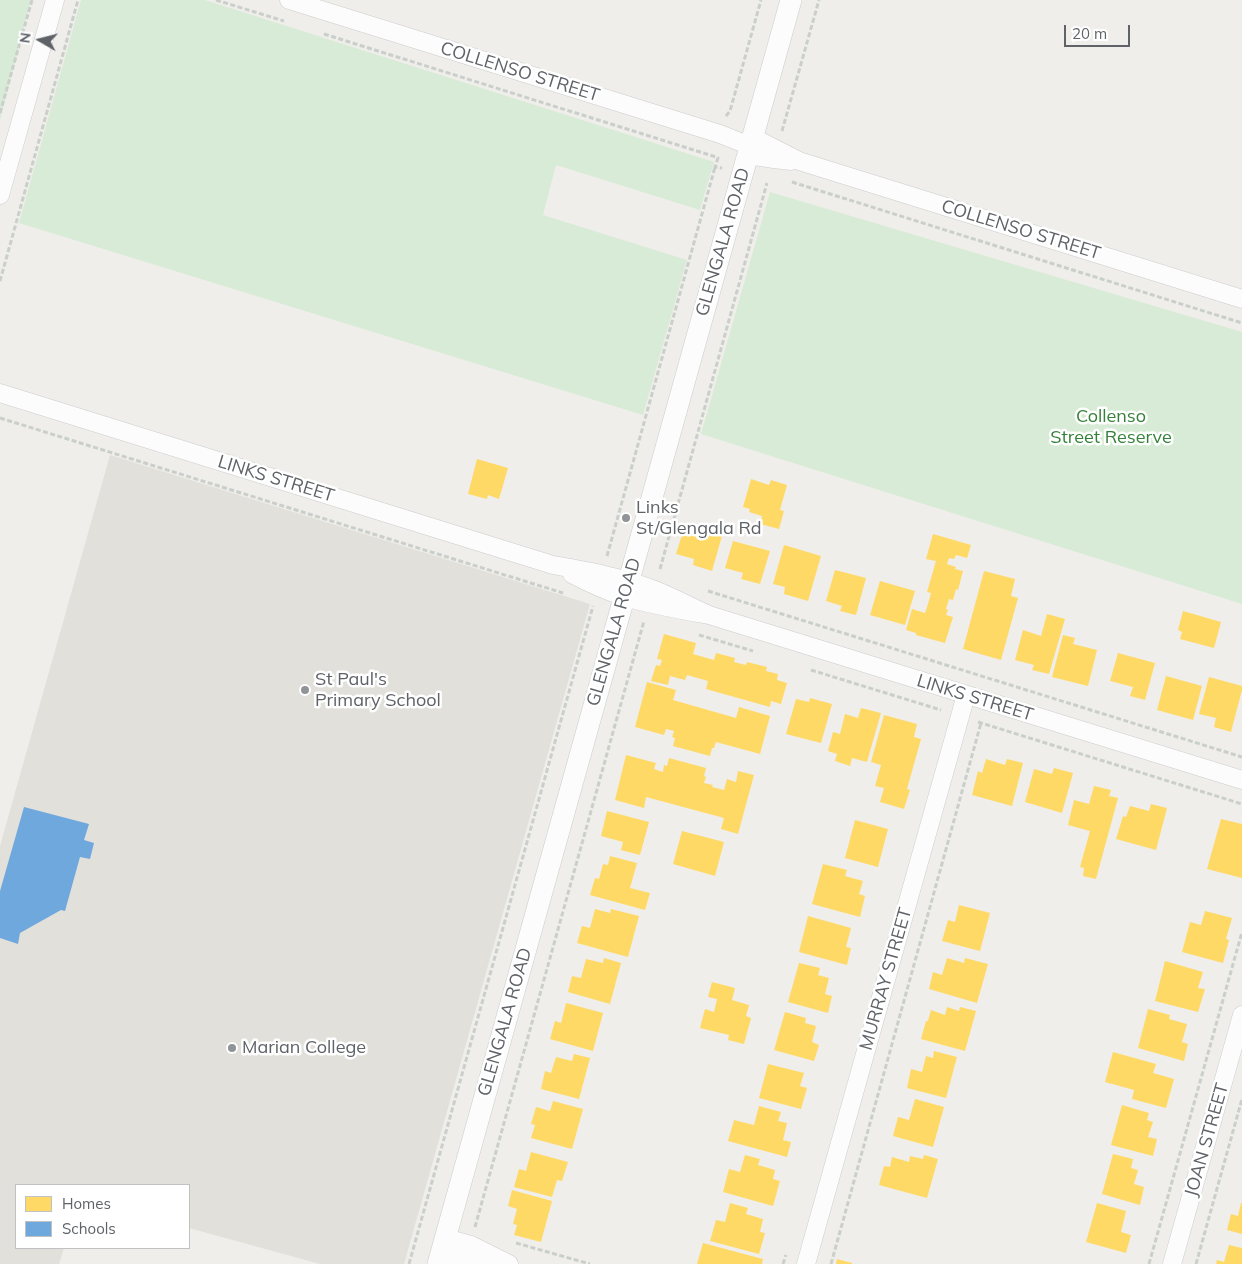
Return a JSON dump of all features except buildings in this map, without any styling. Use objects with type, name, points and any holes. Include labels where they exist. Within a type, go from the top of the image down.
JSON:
[{"type":"street","points":[[0,195],[55,0]]},
{"type":"street","name":"COLLENSO STREET","points":[[289,0],[711,131],[750,146],[774,159],[799,161]]},
{"type":"street","name":"GLENGALA ROAD","points":[[441,1252],[790,0]]},
{"type":"street","name":"COLLENSO STREET","points":[[750,146],[777,149],[799,161],[1242,299]]},
{"type":"street","name":"LINKS STREET","points":[[0,393],[553,565],[598,587],[626,589],[650,604],[709,615],[1242,780]]},
{"type":"street","name":"MURRAY STREET","points":[[806,1264],[966,695]]},
{"type":"street","name":"JOAN STREET","points":[[1172,1264],[1242,1015]]},
{"type":"street","points":[[441,1252],[471,1245],[509,1264]]},
{"type":"street","points":[[441,1252],[466,1261],[500,1264]]},
{"type":"path","points":[[0,113],[32,0]]},
{"type":"path","points":[[0,281],[78,0]]},
{"type":"path","points":[[726,116],[730,111],[761,0]]},
{"type":"path","points":[[777,149],[819,0]]},
{"type":"path","points":[[606,562],[715,166]]},
{"type":"path","points":[[660,569],[767,183]]},
{"type":"path","points":[[408,1264],[594,603]]},
{"type":"path","points":[[474,1232],[645,618]]},
{"type":"path","points":[[831,1264],[981,723]]},
{"type":"path","points":[[1149,1264],[1242,932]]},
{"type":"path","points":[[1196,1264],[1242,1099]]},
{"type":"shaded area","points":[[110,455],[590,604],[404,1264],[320,1264],[190,1228],[190,1184],[15,1184],[15,1249],[64,1249],[59,1264],[0,1264],[0,846]]},
{"type":"green space","points":[[0,0],[31,0],[0,120]]},
{"type":"green space","points":[[81,0],[205,0],[714,162],[700,210],[556,165],[543,215],[687,260],[643,415],[19,223]]},
{"type":"green space","name":"Collenso Street Reserve","points":[[770,192],[1242,332],[1242,604],[701,434]]},
{"type":"place","name":"Links St/Glengala Rd","points":[[626,518]]},
{"type":"place","name":"St Paul's Primary School","points":[[305,690]]},
{"type":"place","name":"Marian College","points":[[232,1048]]}]
